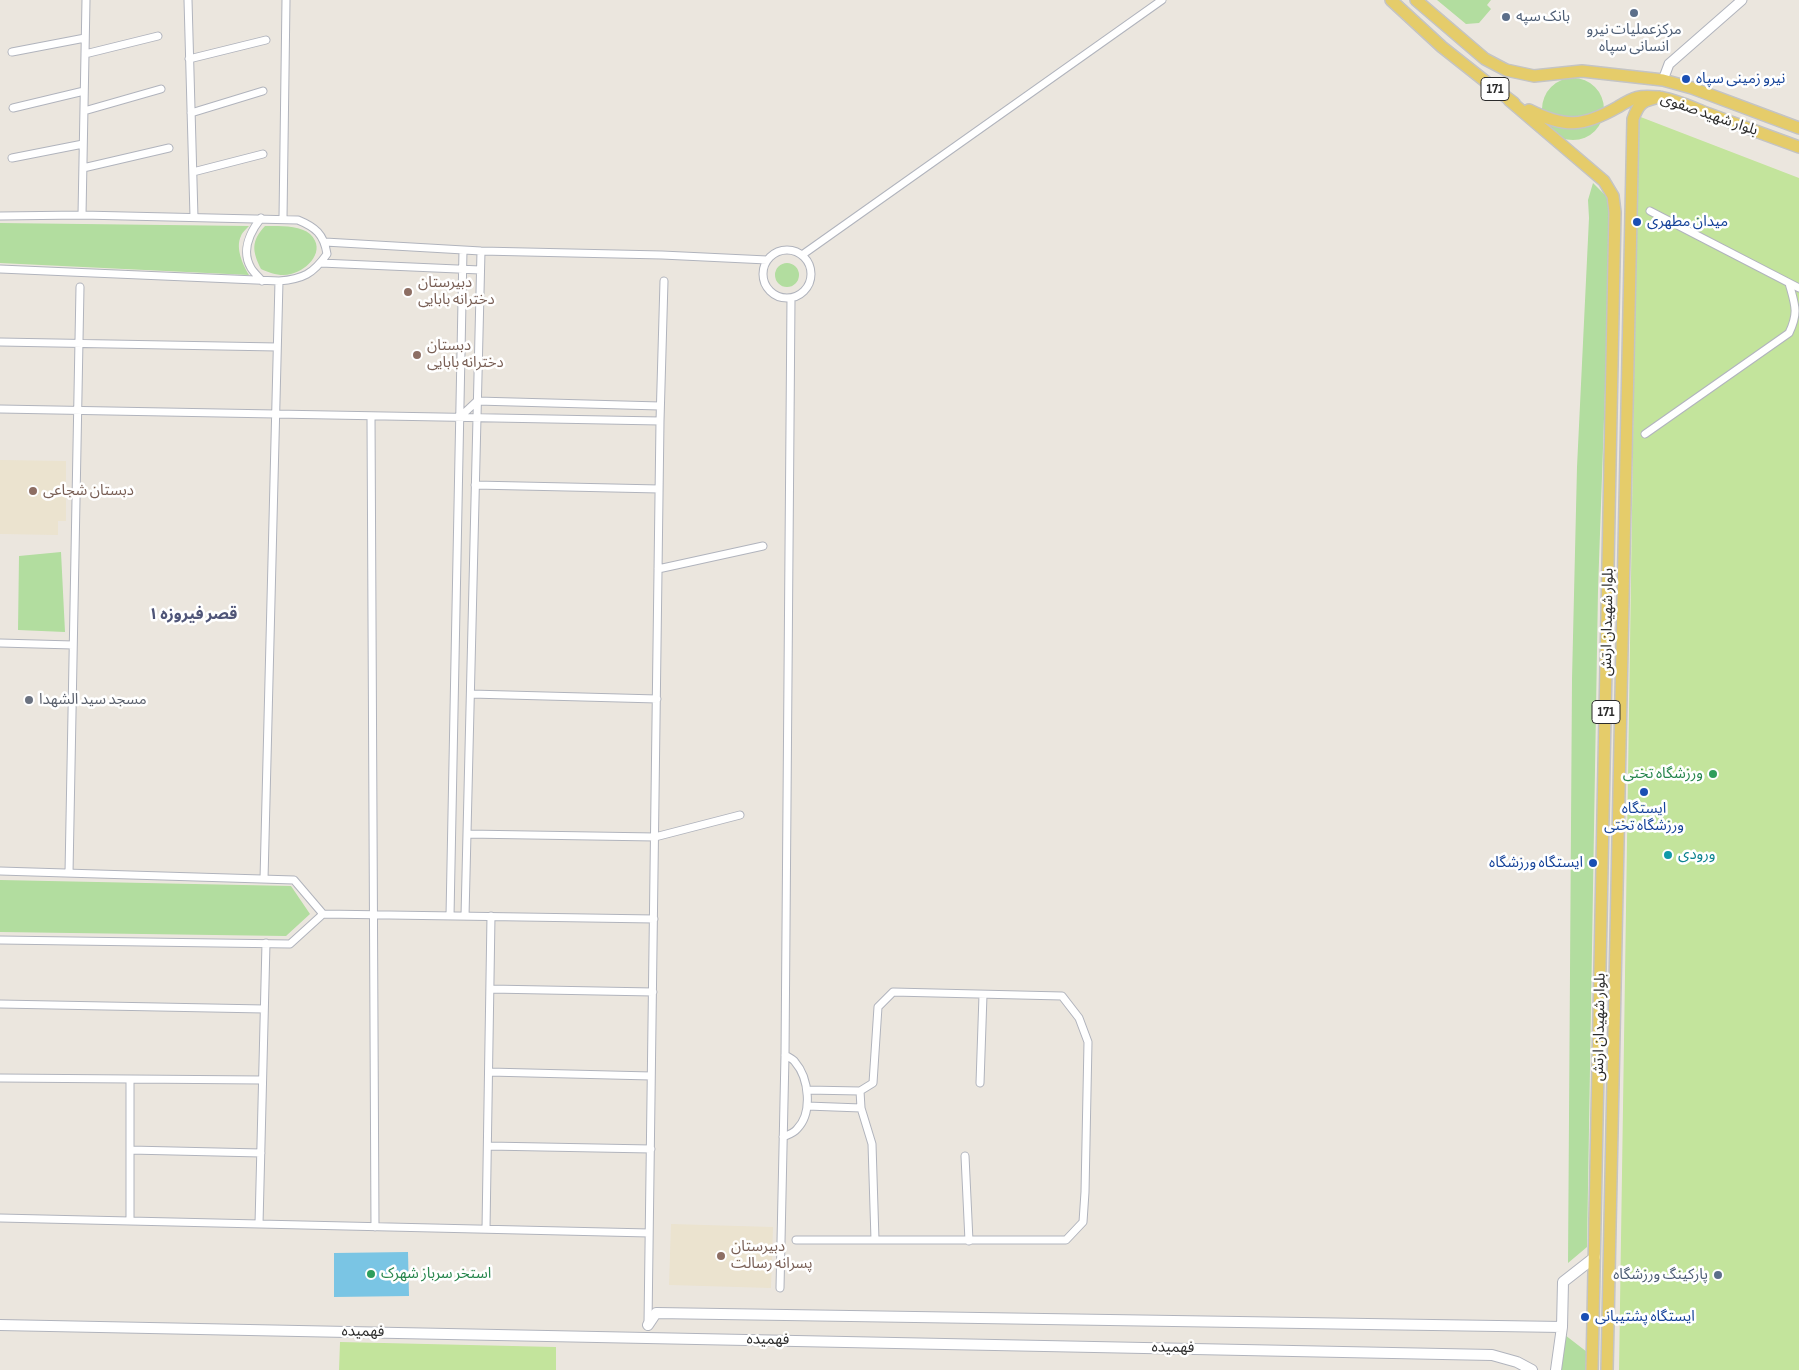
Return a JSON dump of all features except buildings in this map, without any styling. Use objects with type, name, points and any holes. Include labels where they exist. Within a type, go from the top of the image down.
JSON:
[{"type":"main road","name":"171","points":[[1391,0],[1442,47],[1509,100]]},
{"type":"main road","name":"171","points":[[1416,0],[1434,15]]},
{"type":"main road","name":"بلوار شهید صفوی","points":[[1434,15],[1485,58],[1506,70],[1534,76],[1582,71],[1663,80],[1692,88],[1799,128]]},
{"type":"main road","name":"بلوار شهید صفوی","points":[[1509,100],[1548,119],[1569,124],[1588,122],[1630,99],[1641,96],[1659,97],[1799,147]]},
{"type":"main road","name":"بلوار شهیدان ارتش","points":[[1607,1370],[1633,119],[1637,108],[1644,100],[1659,97]]},
{"type":"main road","name":"بلوار شهیدان ارتش","points":[[1509,100],[1604,181],[1613,196],[1615,212],[1592,1370]]},
{"type":"main road","points":[[1556,1370],[1562,1327],[1563,1282],[1595,1257]]},
{"type":"main road","name":"فهمیده","points":[[648,1325],[656,1313],[1562,1327]]},
{"type":"main road","name":"فهمیده","points":[[0,1325],[1492,1355],[1516,1362],[1532,1370]]},
{"type":"street","points":[[82,215],[86,0]]},
{"type":"street","points":[[188,0],[194,217]]},
{"type":"street","points":[[283,218],[286,0]]},
{"type":"street","points":[[802,255],[1162,0]]},
{"type":"street","points":[[1423,0],[1434,15]]},
{"type":"street","points":[[1663,80],[1669,64],[1742,0]]},
{"type":"street","points":[[85,54],[158,36]]},
{"type":"street","points":[[12,52],[85,38]]},
{"type":"street","points":[[190,59],[266,40]]},
{"type":"street","points":[[84,111],[161,89]]},
{"type":"street","points":[[191,113],[264,90]]},
{"type":"street","points":[[13,108],[84,91]]},
{"type":"street","points":[[12,158],[83,144]]},
{"type":"street","points":[[83,168],[169,148]]},
{"type":"street","points":[[192,172],[263,154]]},
{"type":"street","points":[[1650,211],[1799,288]]},
{"type":"street","points":[[0,216],[82,215],[283,218],[309,224],[325,242],[327,254],[312,272],[297,279],[279,281],[0,270]]},
{"type":"street","points":[[261,218],[248,238],[247,246],[251,268],[262,281]]},
{"type":"street","points":[[325,242],[481,251],[662,255],[767,260]]},
{"type":"street","points":[[450,916],[463,250]]},
{"type":"street","points":[[787,250],[802,255],[808,260],[812,276],[810,284],[805,291],[798,296],[783,298],[769,290],[763,276],[767,260],[772,255],[787,250]]},
{"type":"street","points":[[465,916],[481,251]]},
{"type":"street","points":[[321,263],[480,270]]},
{"type":"street","points":[[264,879],[279,281]]},
{"type":"street","points":[[648,1338],[660,406],[664,281]]},
{"type":"street","points":[[1645,434],[1789,333],[1796,320],[1796,306],[1789,283]]},
{"type":"street","points":[[69,873],[80,287]]},
{"type":"street","points":[[780,1288],[785,1055],[791,298]]},
{"type":"street","points":[[0,342],[277,347]]},
{"type":"street","points":[[460,417],[477,401],[660,406]]},
{"type":"street","points":[[0,409],[660,421]]},
{"type":"street","points":[[371,416],[375,1227]]},
{"type":"street","points":[[476,485],[659,489]]},
{"type":"street","points":[[658,569],[763,546]]},
{"type":"street","points":[[0,643],[73,645]]},
{"type":"street","points":[[470,694],[656,699]]},
{"type":"street","points":[[467,834],[655,837],[740,815]]},
{"type":"street","points":[[0,871],[294,880],[323,914]]},
{"type":"street","points":[[0,940],[290,944],[323,914],[654,918]]},
{"type":"street","points":[[486,1229],[491,916]]},
{"type":"street","points":[[259,1224],[266,943]]},
{"type":"street","points":[[490,989],[652,992]]},
{"type":"street","points":[[796,1240],[1066,1240],[1083,1222],[1086,1192],[1088,1042],[1079,1018],[1062,996],[893,992],[878,1007],[873,1083],[860,1091],[807,1090]]},
{"type":"street","points":[[980,1083],[983,995]]},
{"type":"street","points":[[0,1004],[264,1009]]},
{"type":"street","points":[[783,1137],[796,1130],[804,1120],[807,1106],[807,1090],[801,1073],[795,1062],[785,1055]]},
{"type":"street","points":[[489,1072],[652,1076]]},
{"type":"street","points":[[0,1078],[262,1080]]},
{"type":"street","points":[[130,1079],[130,1221]]},
{"type":"street","points":[[860,1091],[861,1108],[872,1144],[875,1240]]},
{"type":"street","points":[[807,1106],[861,1108]]},
{"type":"street","points":[[488,1146],[650,1149]]},
{"type":"street","points":[[130,1150],[261,1153]]},
{"type":"street","points":[[965,1156],[969,1241]]},
{"type":"street","points":[[0,1218],[649,1233]]},
{"type":"shaded area","name":"دبستان شجاعی","points":[[0,460],[66,461],[66,521],[58,521],[58,535],[0,534]]},
{"type":"shaded area","name":"دبیرستان پسرانه رسالت","points":[[671,1224],[773,1227],[771,1288],[669,1285]]},
{"type":"green space","points":[[1437,0],[1491,0],[1487,5],[1491,9],[1479,23],[1466,24]]},
{"type":"green space","points":[[1567,78],[1579,78],[1595,87],[1602,97],[1604,109],[1602,121],[1595,131],[1579,140],[1567,140],[1556,135],[1547,126],[1542,115],[1542,103],[1547,92],[1556,83]]},
{"type":"green space","name":"ورزشگاه تختی","points":[[1638,116],[1799,178],[1799,1370],[1619,1370]]},
{"type":"green space","points":[[1593,183],[1609,199],[1611,220],[1598,590],[1587,1247],[1568,1263],[1572,679],[1577,467],[1589,218],[1588,200]]},
{"type":"green space","points":[[0,223],[249,226],[239,241],[239,251],[249,275],[0,263]]},
{"type":"green space","points":[[265,226],[301,229],[310,234],[317,246],[316,253],[309,264],[297,272],[287,275],[261,269],[254,246],[260,231]]},
{"type":"green space","points":[[787,263],[796,266],[799,275],[796,284],[787,287],[778,284],[775,275],[778,266]]},
{"type":"green space","points":[[61,552],[65,632],[18,630],[19,556]]},
{"type":"green space","points":[[0,880],[291,886],[310,914],[286,936],[0,932]]},
{"type":"green space","points":[[1565,1335],[1587,1352],[1587,1370],[1560,1370]]},
{"type":"green space","points":[[340,1342],[556,1347],[556,1370],[339,1370]]},
{"type":"water","name":"استخر سرباز شهرک","points":[[408,1252],[409,1296],[334,1297],[334,1253]]},
{"type":"place","name":"مرکزعملیات نیرو انسانی سپاه","points":[[1634,13]]},
{"type":"place","name":"بانک سپه","points":[[1506,17]]},
{"type":"place","name":"نیرو زمینی سپاه","points":[[1686,79]]},
{"type":"place","name":"میدان مطهری","points":[[1637,222]]},
{"type":"place","name":"دبیرستان دخترانه بابایی","points":[[408,292]]},
{"type":"place","name":"دبستان دخترانه بابایی","points":[[417,355]]},
{"type":"place","name":"دبستان شجاعی","points":[[33,491]]},
{"type":"place","name":"مسجد سید الشهدا","points":[[29,700]]},
{"type":"place","name":"ورزشگاه تختی","points":[[1713,774]]},
{"type":"place","name":"ایستگاه ورزشگاه تختی","points":[[1644,792]]},
{"type":"place","name":"ورودی","points":[[1668,855]]},
{"type":"place","name":"ایستگاه ورزشگاه","points":[[1593,863]]},
{"type":"place","name":"دبیرستان پسرانه رسالت","points":[[721,1256]]},
{"type":"place","name":"استخر سرباز شهرک","points":[[371,1274]]},
{"type":"place","name":"پارکینگ ورزشگاه","points":[[1718,1275]]},
{"type":"place","name":"ایستگاه پشتیبانی","points":[[1585,1317]]},
{"type":"district","name":"قصر فیروزه ۱","points":[[193,615]]}]
